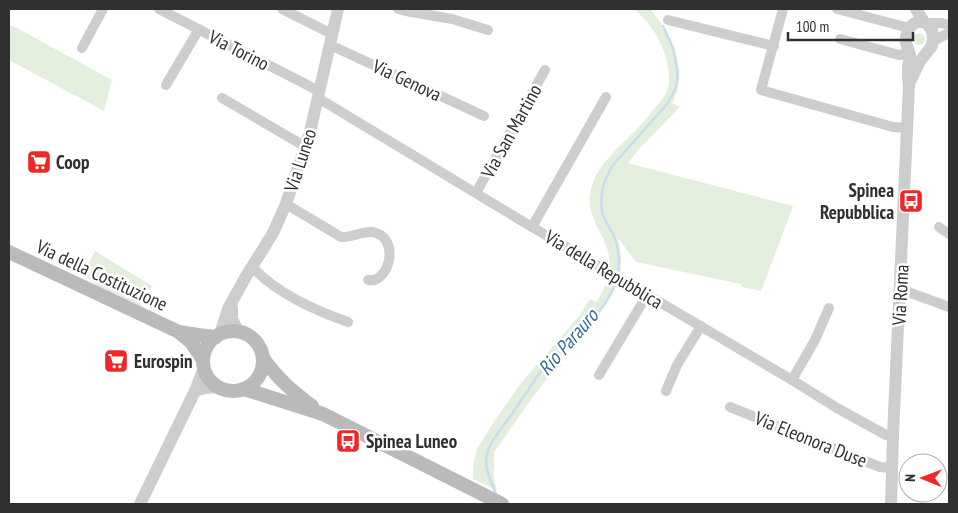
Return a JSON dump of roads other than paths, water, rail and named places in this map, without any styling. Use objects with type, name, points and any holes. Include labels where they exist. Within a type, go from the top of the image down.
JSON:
[{"type":"main road","name":"Via della Costituzione","points":[[9,252],[179,332],[198,335],[218,335]]},
{"type":"main road","points":[[229,331],[238,332],[248,334],[261,348],[263,368],[253,384],[235,392],[218,387],[209,379],[203,364],[208,345],[218,335],[229,331]]},
{"type":"main road","name":"Via della Costituzione","points":[[179,332],[190,342],[203,364]]},
{"type":"main road","points":[[263,358],[291,391],[323,414],[502,504]]},
{"type":"main road","points":[[244,389],[323,414]]},
{"type":"street","points":[[82,48],[103,9]]},
{"type":"street","name":"Via Torino","points":[[159,9],[319,94]]},
{"type":"street","name":"Via Genova","points":[[282,9],[331,39],[484,116]]},
{"type":"street","name":"Via Luneo","points":[[218,335],[228,309],[273,233],[286,204],[306,147],[338,9]]},
{"type":"street","points":[[398,9],[452,19],[488,30]]},
{"type":"street","points":[[783,9],[761,90],[893,127],[907,128]]},
{"type":"street","points":[[837,9],[917,25],[946,24],[942,37]]},
{"type":"street","name":"Via Roma","points":[[908,9],[917,25],[932,30],[942,37],[929,50],[915,69],[909,86]]},
{"type":"street","name":"Via Roma","points":[[891,504],[909,86],[909,52],[906,37],[917,25],[916,9]]},
{"type":"street","points":[[668,20],[774,46]]},
{"type":"street","points":[[166,86],[199,29]]},
{"type":"street","points":[[840,40],[898,55],[909,52],[917,56],[926,54]]},
{"type":"street","name":"Via San Martino","points":[[476,193],[545,70]]},
{"type":"street","name":"Via della Repubblica","points":[[319,94],[532,227],[845,412],[886,435],[893,435]]},
{"type":"street","points":[[532,227],[606,96]]},
{"type":"street","points":[[222,98],[306,147]]},
{"type":"street","points":[[286,204],[341,237],[368,232],[383,237],[389,246],[389,259],[380,278],[368,280]]},
{"type":"street","points":[[939,227],[949,234]]},
{"type":"street","points":[[252,267],[290,296],[324,313],[348,322]]},
{"type":"street","points":[[900,289],[949,307]]},
{"type":"street","points":[[599,375],[647,295]]},
{"type":"street","points":[[233,301],[231,315],[238,332]]},
{"type":"street","points":[[792,380],[815,340],[829,308]]},
{"type":"street","points":[[666,391],[677,365],[701,326]]},
{"type":"street","points":[[140,504],[195,391],[203,364]]},
{"type":"street","points":[[195,391],[218,387]]},
{"type":"street","name":"Via Eleonora Duse","points":[[730,407],[880,467],[892,468]]},
{"type":"waterway","name":"Rio Parauro","points":[[618,274],[618,247],[603,215],[602,195],[607,175],[614,164],[668,103],[676,87],[678,74],[673,48],[663,26]]},
{"type":"waterway","name":"Rio Parauro","points":[[496,494],[486,465],[491,443],[549,361],[567,346],[603,306],[617,279]]},
{"type":"place","name":"Coop","points":[[39,162]]},
{"type":"place","name":"Spinea Repubblica","points":[[911,201]]},
{"type":"place","name":"Eurospin","points":[[116,361]]},
{"type":"place","name":"Spinea Luneo","points":[[348,441]]}]
